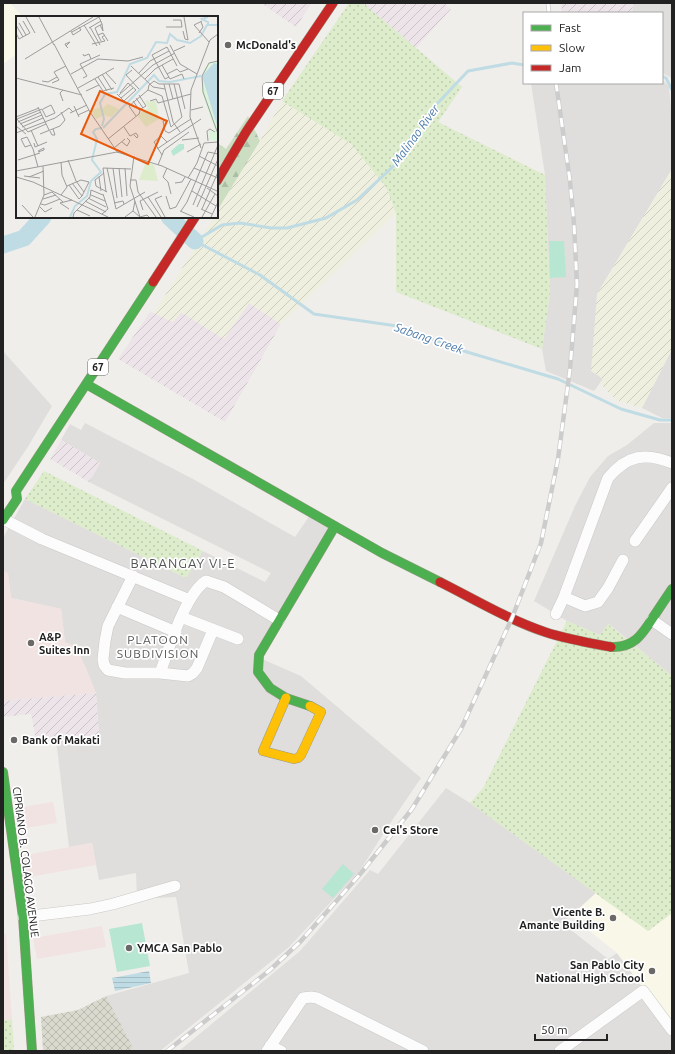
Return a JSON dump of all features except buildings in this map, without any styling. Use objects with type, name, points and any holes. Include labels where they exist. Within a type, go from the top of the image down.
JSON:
[{"type":"street","name":"67","points":[[218,179],[246,132],[333,3]]},
{"type":"street","name":"67","points":[[3,519],[17,499],[16,491],[193,220]]},
{"type":"street","points":[[86,384],[382,553],[499,612],[545,632],[594,644],[613,647],[624,646],[641,636],[672,589]]},
{"type":"street","points":[[556,614],[608,478],[616,468],[632,459],[646,455],[672,463]]},
{"type":"street","points":[[634,541],[672,488]]},
{"type":"street","name":"67","points":[[6,497],[9,493],[16,491]]},
{"type":"street","points":[[3,519],[42,539],[190,600]]},
{"type":"street","points":[[286,698],[263,751],[294,759],[301,755],[321,712],[310,706],[286,698],[270,688],[258,672],[259,655],[335,526]]},
{"type":"street","points":[[564,596],[586,606],[598,602],[608,588],[623,560]]},
{"type":"street","points":[[133,576],[108,626],[105,641],[104,665],[108,670],[113,672],[160,673],[188,676],[197,668],[213,630]]},
{"type":"street","points":[[160,673],[181,617],[200,585],[206,581],[224,587],[279,620]]},
{"type":"street","points":[[117,607],[176,632]]},
{"type":"street","points":[[181,617],[238,639]]},
{"type":"street","points":[[652,620],[672,634]]},
{"type":"street","name":"CIPRIANO B. COLAGO AVENUE","points":[[3,772],[7,826],[22,917],[32,1051]]},
{"type":"street","points":[[22,917],[90,909],[175,886]]},
{"type":"street","points":[[560,1051],[643,991],[672,1030]]},
{"type":"street","points":[[281,1051],[268,1048],[303,998],[311,997],[317,998],[423,1051]]},
{"type":"shaded area","points":[[3,3],[10,3],[22,16],[16,16],[16,55],[3,64]]},
{"type":"shaded area","points":[[261,3],[312,3],[296,27]]},
{"type":"shaded area","points":[[363,3],[444,3],[451,9],[416,48]]},
{"type":"shaded area","points":[[561,3],[633,3],[632,12],[562,12]]},
{"type":"shaded area","points":[[633,3],[672,3],[672,81],[670,77],[663,74],[663,12],[632,12]]},
{"type":"shaded area","points":[[663,80],[669,87],[672,120],[672,169],[597,294],[603,379],[594,391],[546,371],[542,349],[550,293],[545,175],[531,84],[663,84]]},
{"type":"shaded area","points":[[249,303],[281,324],[225,422],[118,359],[150,312],[173,322],[181,312],[224,339]]},
{"type":"shaded area","points":[[672,349],[672,418],[662,418],[642,408]]},
{"type":"shaded area","points":[[3,351],[52,406],[29,445],[3,484]]},
{"type":"shaded area","points":[[85,423],[193,479],[295,537],[310,515],[337,533],[262,659],[301,676],[421,778],[359,872],[289,947],[160,1051],[128,1051],[132,1047],[106,996],[189,973],[176,897],[137,899],[136,873],[99,880],[92,843],[69,847],[56,740],[99,736],[96,693],[85,666],[65,642],[61,609],[11,598],[8,574],[3,571],[3,538],[25,499],[186,578],[203,551],[265,582],[271,573],[89,482],[100,463],[61,440],[70,424],[81,430]]},
{"type":"shaded area","points":[[654,423],[672,423],[672,676],[609,624],[600,635],[567,621],[534,601],[575,506],[590,477],[608,456],[627,445]]},
{"type":"shaded area","points":[[61,440],[100,463],[89,482],[50,459]]},
{"type":"shaded area","points":[[3,571],[8,573],[11,598],[61,609],[65,642],[77,647],[96,693],[3,701]]},
{"type":"shaded area","points":[[96,693],[99,736],[36,741],[31,714],[3,717],[3,701]]},
{"type":"shaded area","points":[[446,788],[470,803],[596,893],[562,923],[608,959],[617,953],[672,1027],[672,1051],[179,1051],[300,951],[370,870],[378,874]]},
{"type":"shaded area","points":[[53,802],[57,823],[26,828],[22,807]]},
{"type":"shaded area","points":[[92,843],[96,865],[24,878],[20,856]]},
{"type":"shaded area","name":"San Pablo City National High School","points":[[596,893],[648,931],[672,913],[672,1027],[617,953],[571,916]]},
{"type":"shaded area","points":[[102,926],[106,947],[37,959],[33,938]]},
{"type":"shaded area","points":[[6,933],[12,1019],[3,1021],[3,935]]},
{"type":"shaded area","points":[[106,996],[133,1048],[128,1051],[43,1051],[41,1017],[78,1010]]},
{"type":"green space","points":[[349,3],[363,3],[462,87],[438,122],[545,175],[550,293],[542,349],[396,292],[396,213],[386,187],[351,144],[282,101]]},
{"type":"green space","points":[[282,101],[351,144],[386,187],[396,213],[281,324],[249,303],[224,339],[181,312],[173,322],[154,313],[213,218],[218,218],[218,209],[260,141]]},
{"type":"green space","points":[[248,116],[260,141],[218,209],[218,146],[219,144],[226,149]]},
{"type":"green space","points":[[672,169],[672,349],[642,408],[616,400],[600,383],[603,379],[591,371],[597,294]]},
{"type":"green space","points":[[549,241],[564,241],[566,277],[550,278]]},
{"type":"green space","points":[[44,471],[203,551],[186,578],[25,499]]},
{"type":"green space","points":[[567,621],[600,635],[608,624],[672,676],[672,913],[648,931],[470,803],[483,788]]},
{"type":"green space","points":[[343,864],[354,874],[333,898],[322,889]]},
{"type":"green space","name":"YMCA San Pablo","points":[[142,923],[150,966],[117,972],[109,929]]},
{"type":"green space","points":[[12,1019],[14,1051],[3,1051],[3,1021]]},
{"type":"water","points":[[149,971],[151,983],[115,991],[112,978]]},
{"type":"waterway","name":"Malinao River","points":[[195,241],[222,225],[240,223],[271,228],[287,228],[326,218],[357,200],[399,161],[435,106],[468,71],[512,63],[523,65]]},
{"type":"waterway","name":"Malinao River","points":[[663,76],[666,78],[672,90]]},
{"type":"waterway","points":[[3,245],[24,238],[42,218]]},
{"type":"waterway","points":[[170,218],[195,241]]},
{"type":"waterway","name":"Sabang Creek","points":[[195,241],[260,275],[314,314],[397,326],[467,352],[558,379],[621,409],[660,420],[672,420]]},
{"type":"railway","points":[[548,3],[549,12]]},
{"type":"railway","points":[[167,1051],[270,970],[301,941],[361,873],[412,809],[461,729],[512,618],[541,543],[558,459],[570,369],[577,285],[570,181],[556,84]]},
{"type":"traffic: fast","points":[[3,520],[17,499],[16,491],[153,282]]},
{"type":"traffic: fast","points":[[86,384],[382,553],[440,582]]},
{"type":"traffic: fast","points":[[310,706],[286,698],[270,688],[258,672],[259,655],[335,526]]},
{"type":"traffic: fast","points":[[611,647],[626,645],[642,634],[672,589]]},
{"type":"traffic: fast","points":[[3,772],[23,917],[32,1051]]},
{"type":"traffic: slow","points":[[286,698],[263,751],[294,759],[298,758],[301,755],[321,712],[310,706]]},
{"type":"traffic: jam","points":[[218,179],[246,132],[333,3]]},
{"type":"traffic: jam","points":[[153,282],[194,218]]},
{"type":"traffic: jam","points":[[440,582],[505,615],[545,632],[578,641],[611,647]]},
{"type":"place","name":"McDonald's","points":[[228,45]]},
{"type":"place","name":"A&P Suites Inn","points":[[31,643]]},
{"type":"place","name":"Bank of Makati","points":[[14,740]]},
{"type":"place","name":"Cel's Store","points":[[375,830]]},
{"type":"place","name":"Vicente B. Amante Building","points":[[613,918]]},
{"type":"place","name":"YMCA San Pablo","points":[[129,948]]},
{"type":"place","name":"San Pablo City National High School","points":[[652,971]]},
{"type":"district","name":"BARANGAY VI-E","points":[[183,563]]},
{"type":"district","name":"PLATOON SUBDIVISION","points":[[158,646]]}]
